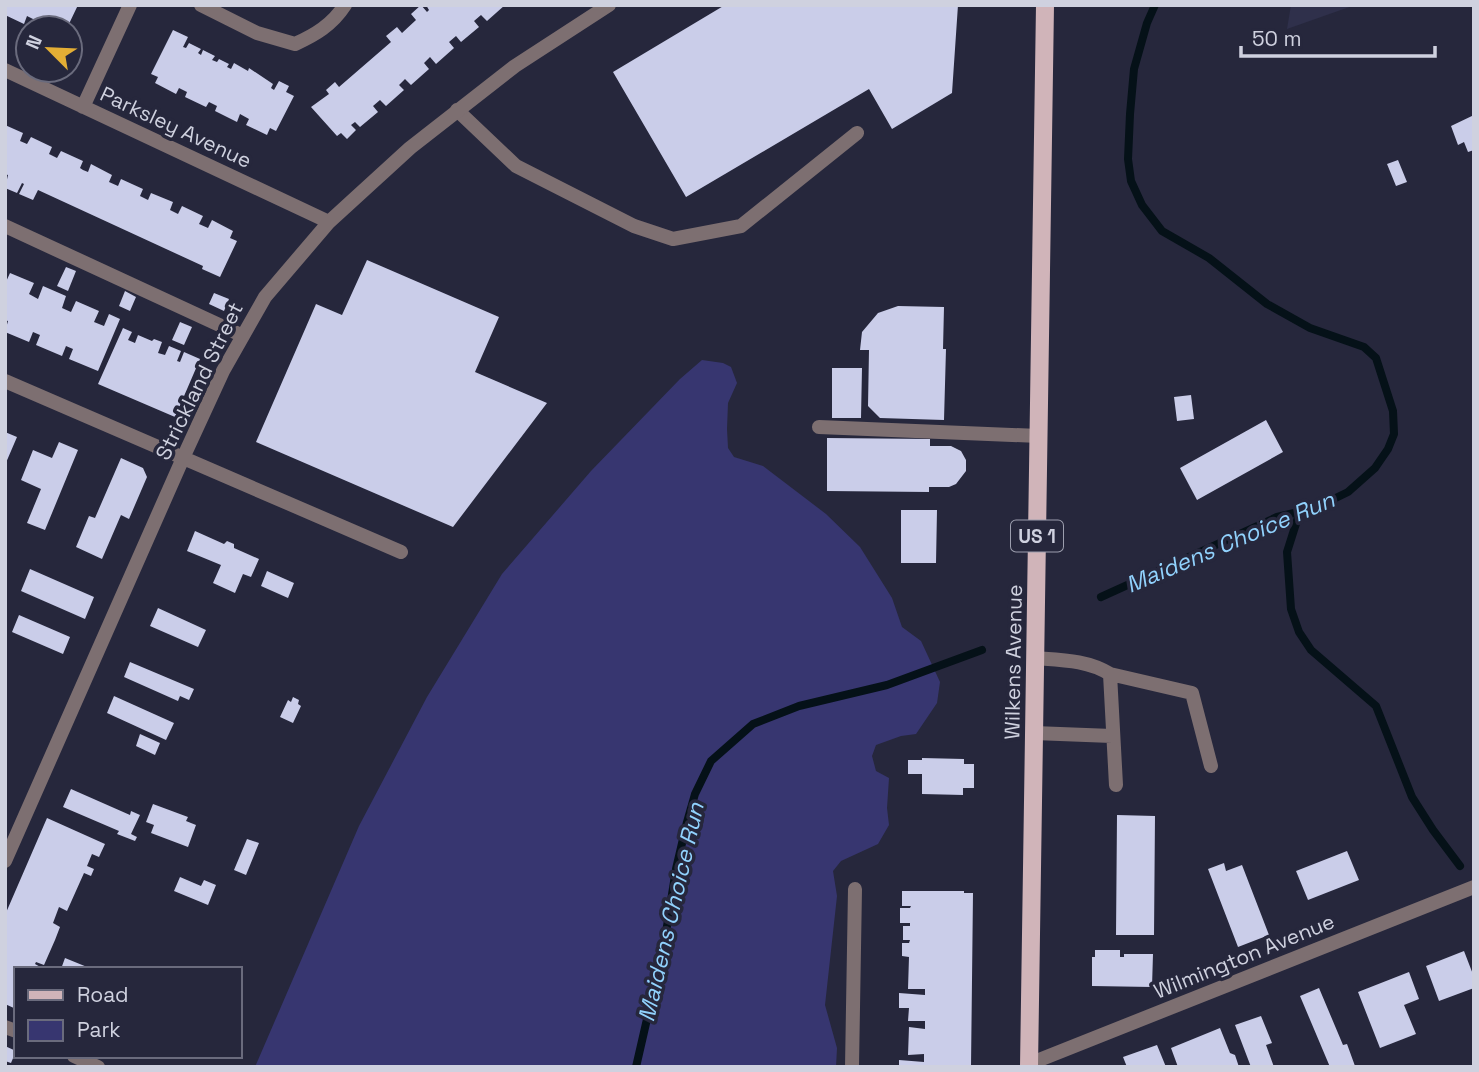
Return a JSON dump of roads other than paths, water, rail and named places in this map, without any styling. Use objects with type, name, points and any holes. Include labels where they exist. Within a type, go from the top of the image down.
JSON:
[{"type":"main road","name":"Wilkens Avenue","points":[[1029,1066],[1045,5]]},
{"type":"street","points":[[83,107],[130,5]]},
{"type":"street","points":[[201,5],[257,33],[295,44],[317,34],[337,17],[345,5]]},
{"type":"street","name":"Strickland Street","points":[[5,861],[183,458],[242,335],[265,297],[329,222],[410,148],[515,66],[609,5]]},
{"type":"street","name":"Parksley Avenue","points":[[5,71],[329,222]]},
{"type":"street","points":[[457,110],[516,166],[634,226],[673,239],[741,226],[857,133]]},
{"type":"street","points":[[5,226],[242,335]]},
{"type":"street","points":[[5,381],[401,552]]},
{"type":"street","points":[[819,427],[1038,436]]},
{"type":"street","points":[[1035,659],[1075,661],[1098,666],[1110,674],[1192,693],[1211,766]]},
{"type":"street","points":[[1110,674],[1116,785]]},
{"type":"street","points":[[1034,733],[1112,736]]},
{"type":"street","name":"Wilmington Avenue","points":[[1029,1066],[1474,887]]},
{"type":"street","points":[[852,1067],[855,889]]},
{"type":"street","points":[[78,1058],[98,1067]]},
{"type":"waterway","name":"Maidens Choice Run","points":[[1101,597],[1277,517],[1315,508],[1348,492],[1375,468],[1394,434],[1393,411],[1376,358],[1364,347],[1310,328],[1267,304],[1209,258],[1162,231],[1142,205],[1131,181],[1128,159],[1130,114],[1134,69],[1155,5]]},
{"type":"waterway","points":[[1300,511],[1287,552],[1291,609],[1299,632],[1311,650],[1376,706],[1412,797],[1460,866]]},
{"type":"waterway","name":"Maidens Choice Run","points":[[636,1067],[664,945],[676,869],[687,822],[695,794],[711,761],[753,724],[799,706],[887,685],[982,650]]}]
